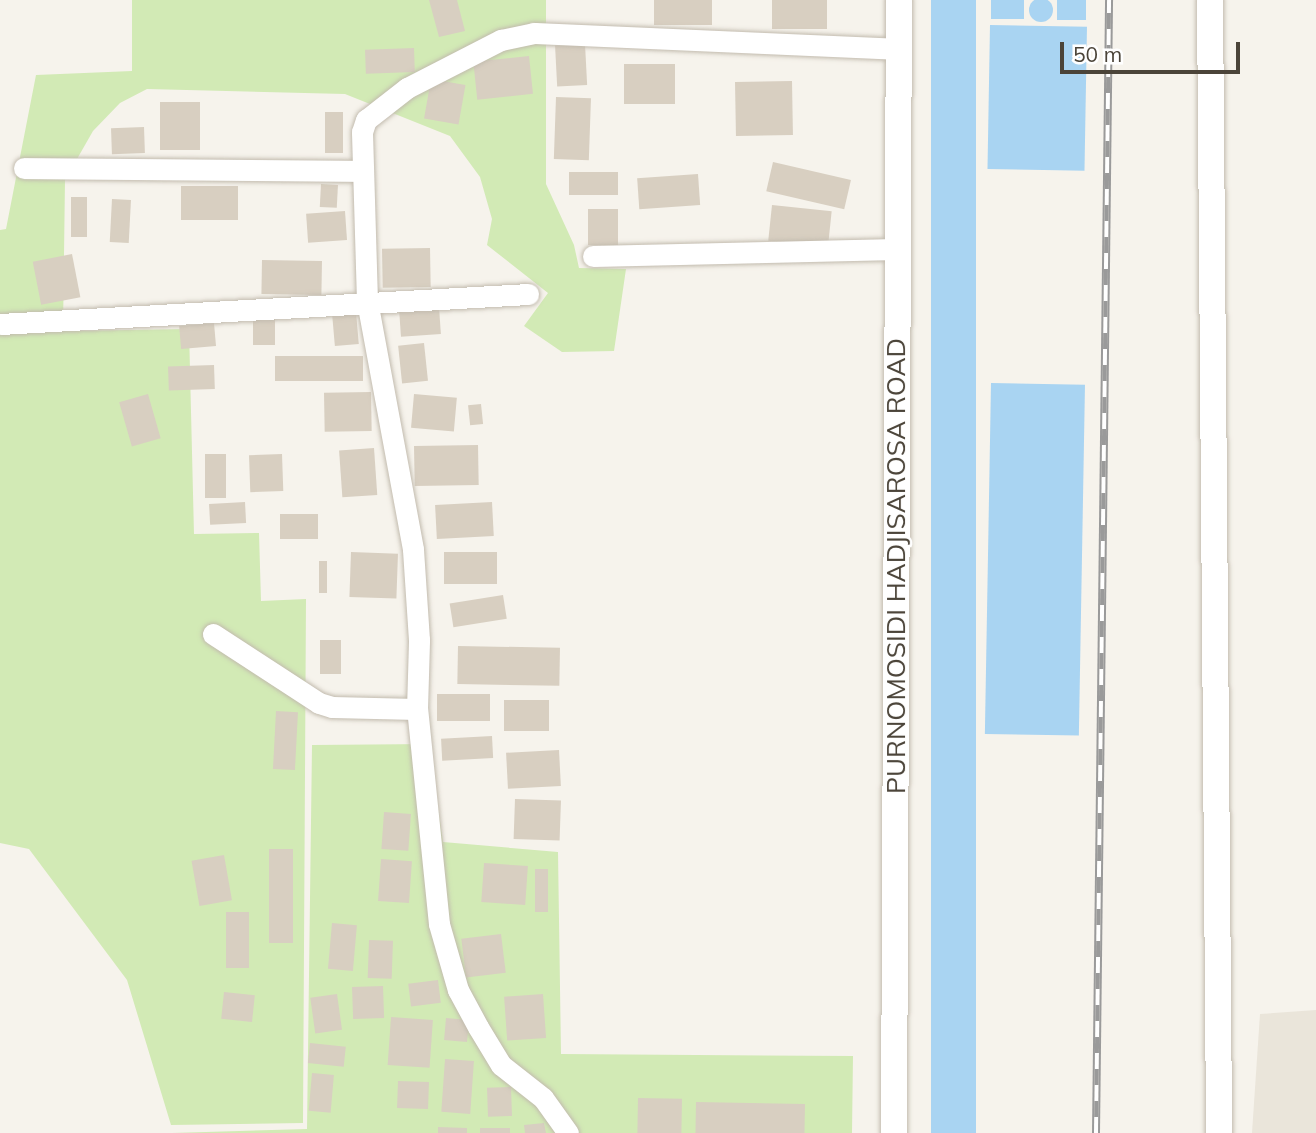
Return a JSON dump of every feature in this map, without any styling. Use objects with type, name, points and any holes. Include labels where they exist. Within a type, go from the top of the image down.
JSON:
[{"type":"street","name":"PURNOMOSIDI HADJISAROSA ROAD","points":[[894,1133],[899,0]]},
{"type":"street","points":[[1210,0],[1219,1133]]},
{"type":"street","points":[[568,1133],[543,1098],[501,1065],[458,990],[439,924],[417,709],[419,640],[414,549],[366,302],[361,171],[366,120],[407,88],[501,40],[534,33],[897,49]]},
{"type":"street","points":[[23,168],[361,171]]},
{"type":"street","points":[[593,256],[897,249]]},
{"type":"street","points":[[0,324],[528,293]]},
{"type":"street","points":[[213,634],[319,703],[331,708],[417,709]]},
{"type":"shaded area","points":[[1316,1010],[1316,1133],[1252,1133],[1260,1014]]},
{"type":"green space","points":[[132,0],[546,0],[546,184],[574,245],[579,268],[626,269],[614,351],[562,352],[524,326],[548,293],[487,245],[492,219],[480,177],[450,136],[345,94],[147,89],[120,103],[93,131],[65,180],[63,331],[189,329],[194,534],[259,533],[261,601],[306,599],[303,1123],[171,1125],[127,980],[29,849],[0,843],[0,230],[6,229],[36,75],[132,71]]},
{"type":"green space","points":[[429,744],[443,842],[558,852],[561,1054],[853,1056],[852,1133],[172,1133],[307,1129],[312,745]]},
{"type":"water","points":[[1041,-2],[1050,1],[1053,10],[1050,19],[1041,22],[1032,19],[1029,10],[1032,1]]},
{"type":"water","points":[[931,0],[976,0],[976,1133],[931,1133]]},
{"type":"water","points":[[991,0],[1024,0],[1024,19],[991,19]]},
{"type":"water","points":[[1057,0],[1086,0],[1086,20],[1057,20]]},
{"type":"water","points":[[990,25],[1087,27],[1084,171],[987,169]]},
{"type":"water","points":[[991,383],[1085,385],[1079,736],[985,734]]},
{"type":"building","points":[[429,0],[457,0],[465,31],[439,37]]},
{"type":"building","points":[[654,0],[712,0],[712,25],[654,25]]},
{"type":"building","points":[[772,0],[827,0],[827,29],[772,29]]},
{"type":"building","points":[[585,44],[587,85],[557,87],[555,46]]},
{"type":"building","points":[[414,48],[415,72],[366,74],[365,50]]},
{"type":"building","points":[[529,56],[533,94],[477,100],[473,62]]},
{"type":"building","points":[[624,64],[675,64],[675,104],[624,104]]},
{"type":"building","points":[[431,79],[465,85],[459,124],[424,118]]},
{"type":"building","points":[[792,81],[793,135],[736,136],[735,82]]},
{"type":"building","points":[[556,97],[591,98],[589,160],[554,159]]},
{"type":"building","points":[[160,102],[200,102],[200,150],[160,150]]},
{"type":"building","points":[[325,112],[343,112],[343,153],[325,153]]},
{"type":"building","points":[[144,127],[145,153],[112,154],[111,128]]},
{"type":"building","points":[[773,162],[851,180],[844,209],[766,191]]},
{"type":"building","points":[[569,172],[618,172],[618,195],[569,195]]},
{"type":"building","points":[[698,174],[700,205],[639,209],[637,178]]},
{"type":"building","points":[[321,184],[338,185],[337,208],[320,207]]},
{"type":"building","points":[[181,186],[238,186],[238,220],[181,220]]},
{"type":"building","points":[[71,197],[87,197],[87,237],[71,237]]},
{"type":"building","points":[[112,199],[131,200],[129,243],[110,242]]},
{"type":"building","points":[[772,205],[832,211],[828,247],[768,241]]},
{"type":"building","points":[[588,209],[618,209],[618,245],[588,245]]},
{"type":"building","points":[[345,211],[347,240],[308,243],[306,214]]},
{"type":"building","points":[[430,248],[431,287],[383,288],[382,249]]},
{"type":"building","points":[[72,254],[80,297],[41,305],[33,262]]},
{"type":"building","points":[[262,260],[322,261],[321,295],[261,294]]},
{"type":"building","points":[[439,307],[441,334],[401,337],[399,310]]},
{"type":"building","points":[[356,312],[359,344],[335,346],[332,314]]},
{"type":"building","points":[[253,315],[275,315],[275,345],[253,345]]},
{"type":"building","points":[[214,323],[216,346],[181,349],[179,326]]},
{"type":"building","points":[[424,343],[428,381],[402,384],[398,346]]},
{"type":"building","points":[[275,356],[363,356],[363,381],[275,381]]},
{"type":"building","points":[[214,365],[215,389],[169,391],[168,367]]},
{"type":"building","points":[[371,392],[372,431],[325,432],[324,393]]},
{"type":"building","points":[[148,394],[161,438],[132,446],[119,402]]},
{"type":"building","points":[[414,394],[457,398],[454,432],[411,428]]},
{"type":"building","points":[[481,404],[483,424],[470,425],[468,405]]},
{"type":"building","points":[[478,445],[479,485],[415,486],[414,446]]},
{"type":"building","points":[[374,448],[377,495],[342,497],[339,450]]},
{"type":"building","points":[[205,454],[226,454],[226,498],[205,498]]},
{"type":"building","points":[[282,454],[283,491],[250,492],[249,455]]},
{"type":"building","points":[[245,502],[246,523],[210,525],[209,504]]},
{"type":"building","points":[[492,502],[494,536],[437,539],[435,505]]},
{"type":"building","points":[[280,514],[318,514],[318,539],[280,539]]},
{"type":"building","points":[[351,552],[398,554],[396,599],[349,597]]},
{"type":"building","points":[[444,552],[497,552],[497,584],[444,584]]},
{"type":"building","points":[[319,561],[327,561],[327,593],[319,593]]},
{"type":"building","points":[[503,595],[507,619],[453,627],[450,603]]},
{"type":"building","points":[[320,640],[341,640],[341,674],[320,674]]},
{"type":"building","points":[[458,646],[560,648],[559,686],[457,684]]},
{"type":"building","points":[[437,694],[490,694],[490,721],[437,721]]},
{"type":"building","points":[[504,700],[549,700],[549,731],[504,731]]},
{"type":"building","points":[[276,711],[298,712],[295,770],[273,769]]},
{"type":"building","points":[[492,736],[493,758],[442,761],[441,739]]},
{"type":"building","points":[[559,750],[561,786],[508,789],[506,753]]},
{"type":"building","points":[[515,799],[561,801],[560,841],[514,839]]},
{"type":"building","points":[[384,812],[411,814],[408,851],[381,849]]},
{"type":"building","points":[[269,849],[293,849],[293,943],[269,943]]},
{"type":"building","points":[[224,855],[232,900],[199,906],[192,861]]},
{"type":"building","points":[[381,859],[412,861],[409,903],[378,901]]},
{"type":"building","points":[[484,863],[528,866],[525,905],[481,902]]},
{"type":"building","points":[[535,869],[548,869],[548,912],[535,912]]},
{"type":"building","points":[[226,912],[249,912],[249,968],[226,968]]},
{"type":"building","points":[[332,923],[357,925],[353,971],[328,969]]},
{"type":"building","points":[[501,934],[506,973],[466,978],[461,939]]},
{"type":"building","points":[[369,940],[393,941],[392,979],[368,978]]},
{"type":"building","points":[[438,980],[441,1003],[411,1006],[408,984]]},
{"type":"building","points":[[383,986],[384,1018],[353,1019],[352,987]]},
{"type":"building","points":[[224,992],[255,995],[252,1022],[221,1019]]},
{"type":"building","points":[[337,994],[342,1030],[315,1033],[310,998]]},
{"type":"building","points":[[543,994],[546,1038],[507,1041],[504,997]]},
{"type":"building","points":[[391,1017],[433,1020],[430,1068],[388,1065]]},
{"type":"building","points":[[446,1018],[469,1020],[467,1042],[444,1040]]},
{"type":"building","points":[[310,1043],[346,1047],[344,1067],[308,1063]]},
{"type":"building","points":[[445,1059],[474,1061],[470,1114],[441,1112]]},
{"type":"building","points":[[312,1073],[334,1075],[331,1113],[309,1111]]},
{"type":"building","points":[[398,1081],[429,1082],[428,1109],[397,1108]]},
{"type":"building","points":[[511,1087],[512,1116],[488,1117],[487,1088]]},
{"type":"building","points":[[638,1098],[682,1099],[681,1133],[637,1133]]},
{"type":"building","points":[[696,1102],[805,1104],[804,1133],[695,1133]]},
{"type":"building","points":[[544,1123],[546,1133],[525,1133],[524,1125]]},
{"type":"building","points":[[438,1127],[467,1128],[467,1133],[438,1133]]},
{"type":"building","points":[[480,1128],[510,1128],[510,1133],[480,1133]]},
{"type":"railway","points":[[1096,1133],[1109,0]]}]
